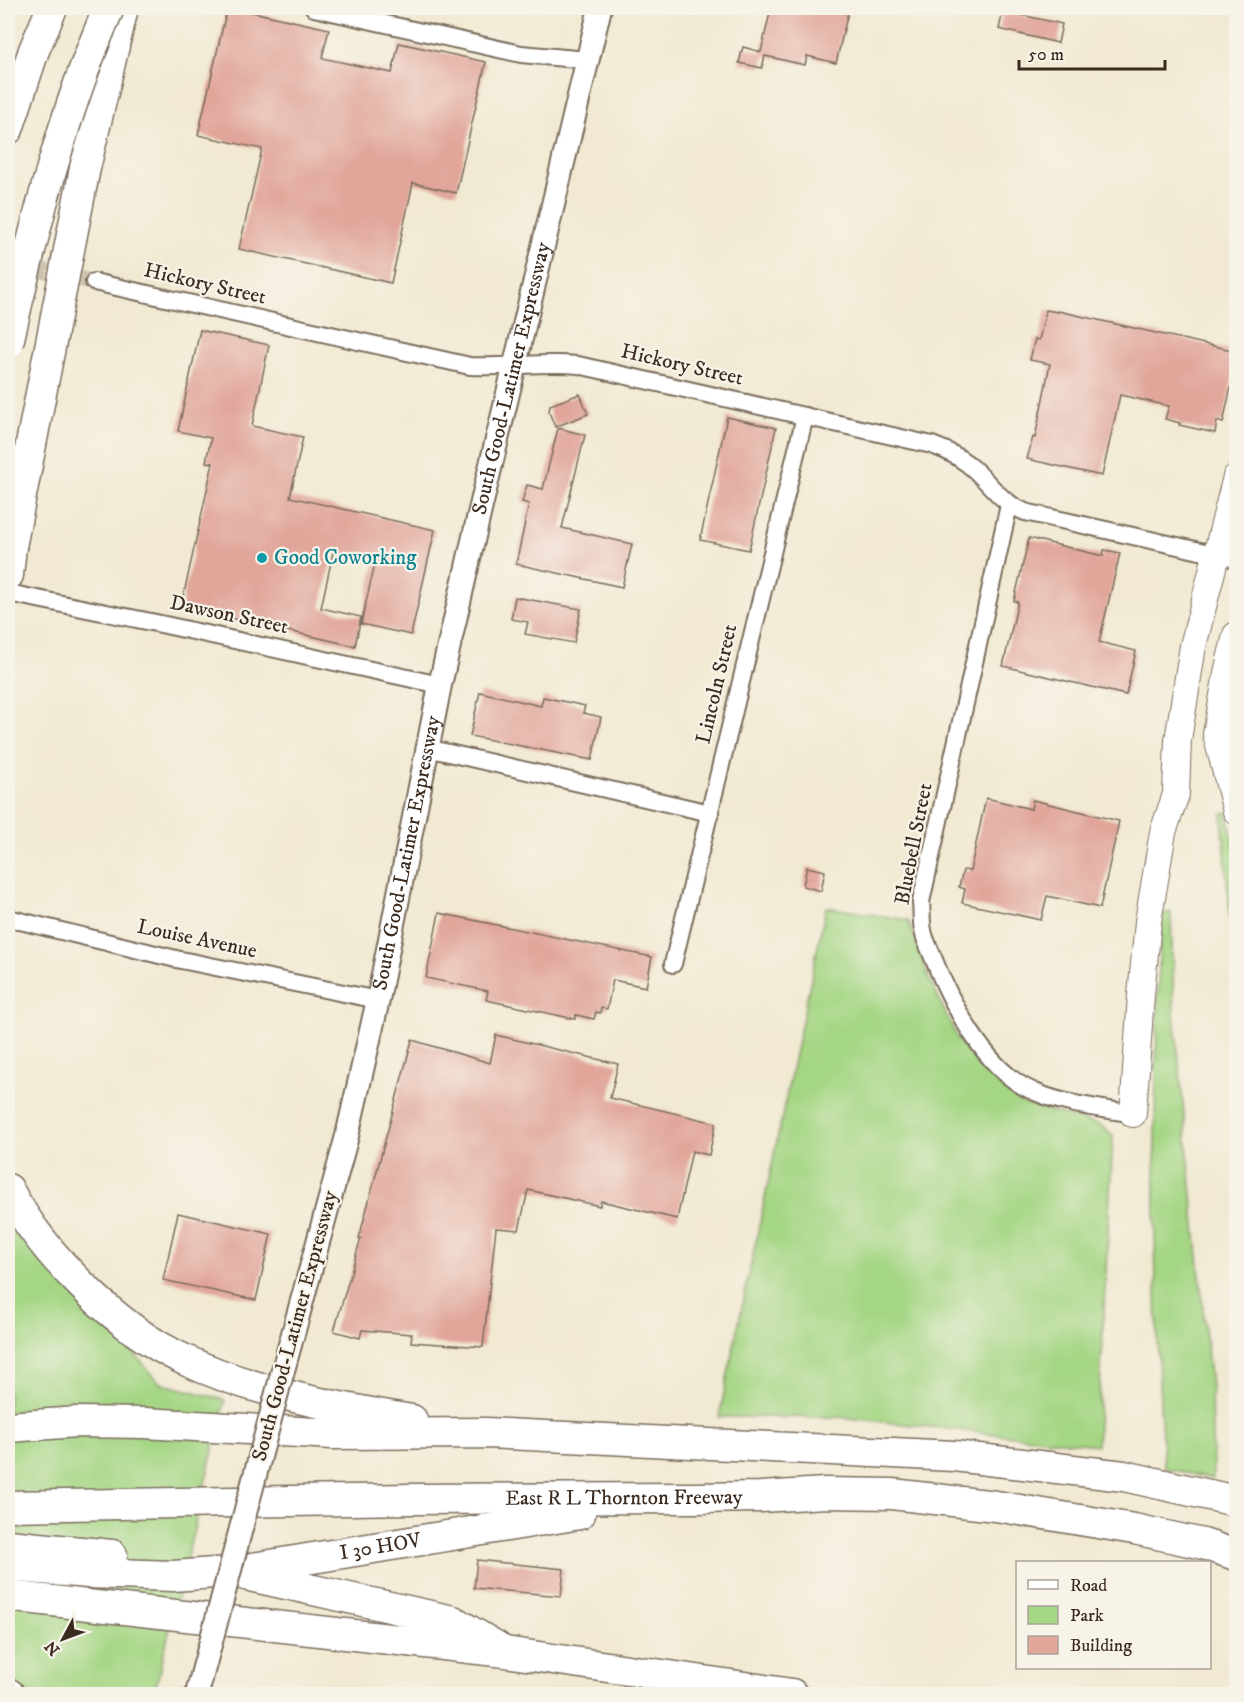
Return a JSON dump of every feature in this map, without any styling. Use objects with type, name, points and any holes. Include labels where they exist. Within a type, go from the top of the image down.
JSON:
[{"type":"highway","points":[[8,129],[15,97],[52,8]]},
{"type":"highway","points":[[8,343],[56,153],[87,61],[109,8]]},
{"type":"highway","points":[[9,561],[85,168],[123,8]]},
{"type":"highway","points":[[8,1189],[37,1235],[94,1297],[140,1334],[183,1360],[238,1382],[334,1406],[486,1433]]},
{"type":"highway","points":[[8,1427],[77,1422],[166,1424],[333,1434],[486,1433],[954,1456],[1124,1476],[1236,1501]]},
{"type":"highway","name":"East R L Thornton Freeway","points":[[8,1506],[410,1499],[761,1497],[825,1493],[892,1494],[996,1506],[1134,1529],[1203,1544],[1236,1555]]},
{"type":"highway","name":"I 30 HOV","points":[[8,1566],[88,1573],[173,1576],[228,1572],[532,1521],[693,1498]]},
{"type":"highway","name":"I 30 HOV","points":[[8,1545],[134,1557],[330,1592],[453,1621],[505,1652]]},
{"type":"highway","points":[[8,1596],[505,1652],[792,1695]]},
{"type":"main road","name":"South Good-Latimer Expressway","points":[[196,1695],[347,1136],[378,999],[440,685],[600,8]]},
{"type":"main road","points":[[1133,1114],[1148,922],[1163,832],[1176,794],[1178,740],[1192,646],[1227,556],[1236,477]]},
{"type":"main road","points":[[1236,635],[1216,734],[1236,811]]},
{"type":"street","points":[[314,8],[521,54],[588,60]]},
{"type":"street","name":"Hickory Street","points":[[94,282],[470,366],[555,363],[578,365],[932,445],[948,451],[977,472],[1009,505],[1025,512],[1227,556]]},
{"type":"street","name":"Lincoln Street","points":[[673,964],[805,416]]},
{"type":"street","name":"Bluebell Street","points":[[1009,505],[921,902],[922,930],[941,977],[965,1022],[988,1055],[1010,1077],[1034,1092],[1066,1101],[1133,1114]]},
{"type":"street","name":"Dawson Street","points":[[8,593],[168,625],[440,685]]},
{"type":"street","points":[[427,748],[710,813]]},
{"type":"street","name":"Louise Avenue","points":[[8,918],[176,959],[378,999]]},
{"type":"green space","points":[[1227,812],[1236,855],[1236,977],[1222,814]]},
{"type":"green space","points":[[826,907],[908,920],[928,976],[958,1039],[983,1072],[1021,1103],[1100,1125],[1113,1136],[1097,1445],[839,1417],[719,1417]]},
{"type":"green space","points":[[1171,912],[1174,1012],[1211,1389],[1213,1479],[1164,1468],[1155,1261],[1155,1122],[1161,914]]},
{"type":"green space","points":[[8,1211],[160,1383],[225,1400],[154,1694],[8,1694]]},
{"type":"building","points":[[227,8],[329,29],[322,58],[392,73],[399,43],[486,62],[456,193],[413,183],[391,283],[239,249],[262,149],[198,135]]},
{"type":"building","points":[[771,8],[849,8],[836,63],[807,56],[805,65],[765,56],[762,68],[739,63],[743,47],[761,52]]},
{"type":"building","points":[[1003,11],[1062,24],[1058,43],[999,29]]},
{"type":"building","points":[[1046,310],[1236,351],[1236,363],[1223,423],[1217,421],[1215,433],[1179,425],[1180,423],[1165,419],[1169,406],[1120,395],[1102,476],[1027,459],[1033,437],[1035,438],[1050,364],[1030,360],[1035,339],[1039,340]]},
{"type":"building","name":"Good Coworking","points":[[200,330],[269,345],[252,426],[303,437],[290,497],[435,530],[411,635],[361,624],[375,563],[333,553],[321,608],[361,617],[355,646],[181,607],[213,463],[206,462],[211,438],[178,431]]},
{"type":"building","points":[[580,394],[588,414],[555,427],[549,412],[550,405]]},
{"type":"building","points":[[727,417],[776,428],[749,550],[700,540]]},
{"type":"building","points":[[558,428],[585,435],[562,528],[632,544],[622,587],[516,564],[529,504],[522,502],[527,485],[543,489]]},
{"type":"building","points":[[1029,538],[1103,556],[1104,550],[1120,553],[1099,642],[1136,651],[1126,695],[1003,666],[1018,602],[1014,601]]},
{"type":"building","points":[[515,597],[581,609],[574,643],[525,634],[528,622],[511,619]]},
{"type":"building","points":[[480,692],[541,706],[543,697],[585,706],[583,713],[601,717],[592,760],[470,736]]},
{"type":"building","points":[[986,798],[1031,809],[1033,800],[1119,821],[1100,908],[1047,896],[1041,920],[962,903],[965,889],[959,887],[963,870],[970,871]]},
{"type":"building","points":[[807,867],[825,871],[821,891],[803,886]]},
{"type":"building","points":[[439,913],[652,957],[646,987],[613,980],[607,1009],[601,1008],[600,1013],[596,1012],[594,1019],[576,1015],[575,1019],[486,1000],[488,991],[426,978]]},
{"type":"building","points":[[496,1035],[618,1064],[610,1098],[716,1123],[709,1155],[692,1151],[677,1219],[601,1201],[600,1206],[528,1190],[519,1230],[496,1228],[483,1347],[411,1342],[412,1334],[362,1330],[360,1338],[334,1331],[361,1238],[359,1238],[412,1040],[490,1063]]},
{"type":"building","points":[[178,1213],[271,1234],[256,1300],[163,1280]]},
{"type":"building","points":[[477,1560],[564,1569],[561,1596],[474,1588]]},
{"type":"tunnel","points":[[8,263],[94,282]]},
{"type":"place","name":"Good Coworking","points":[[262,558]]}]
